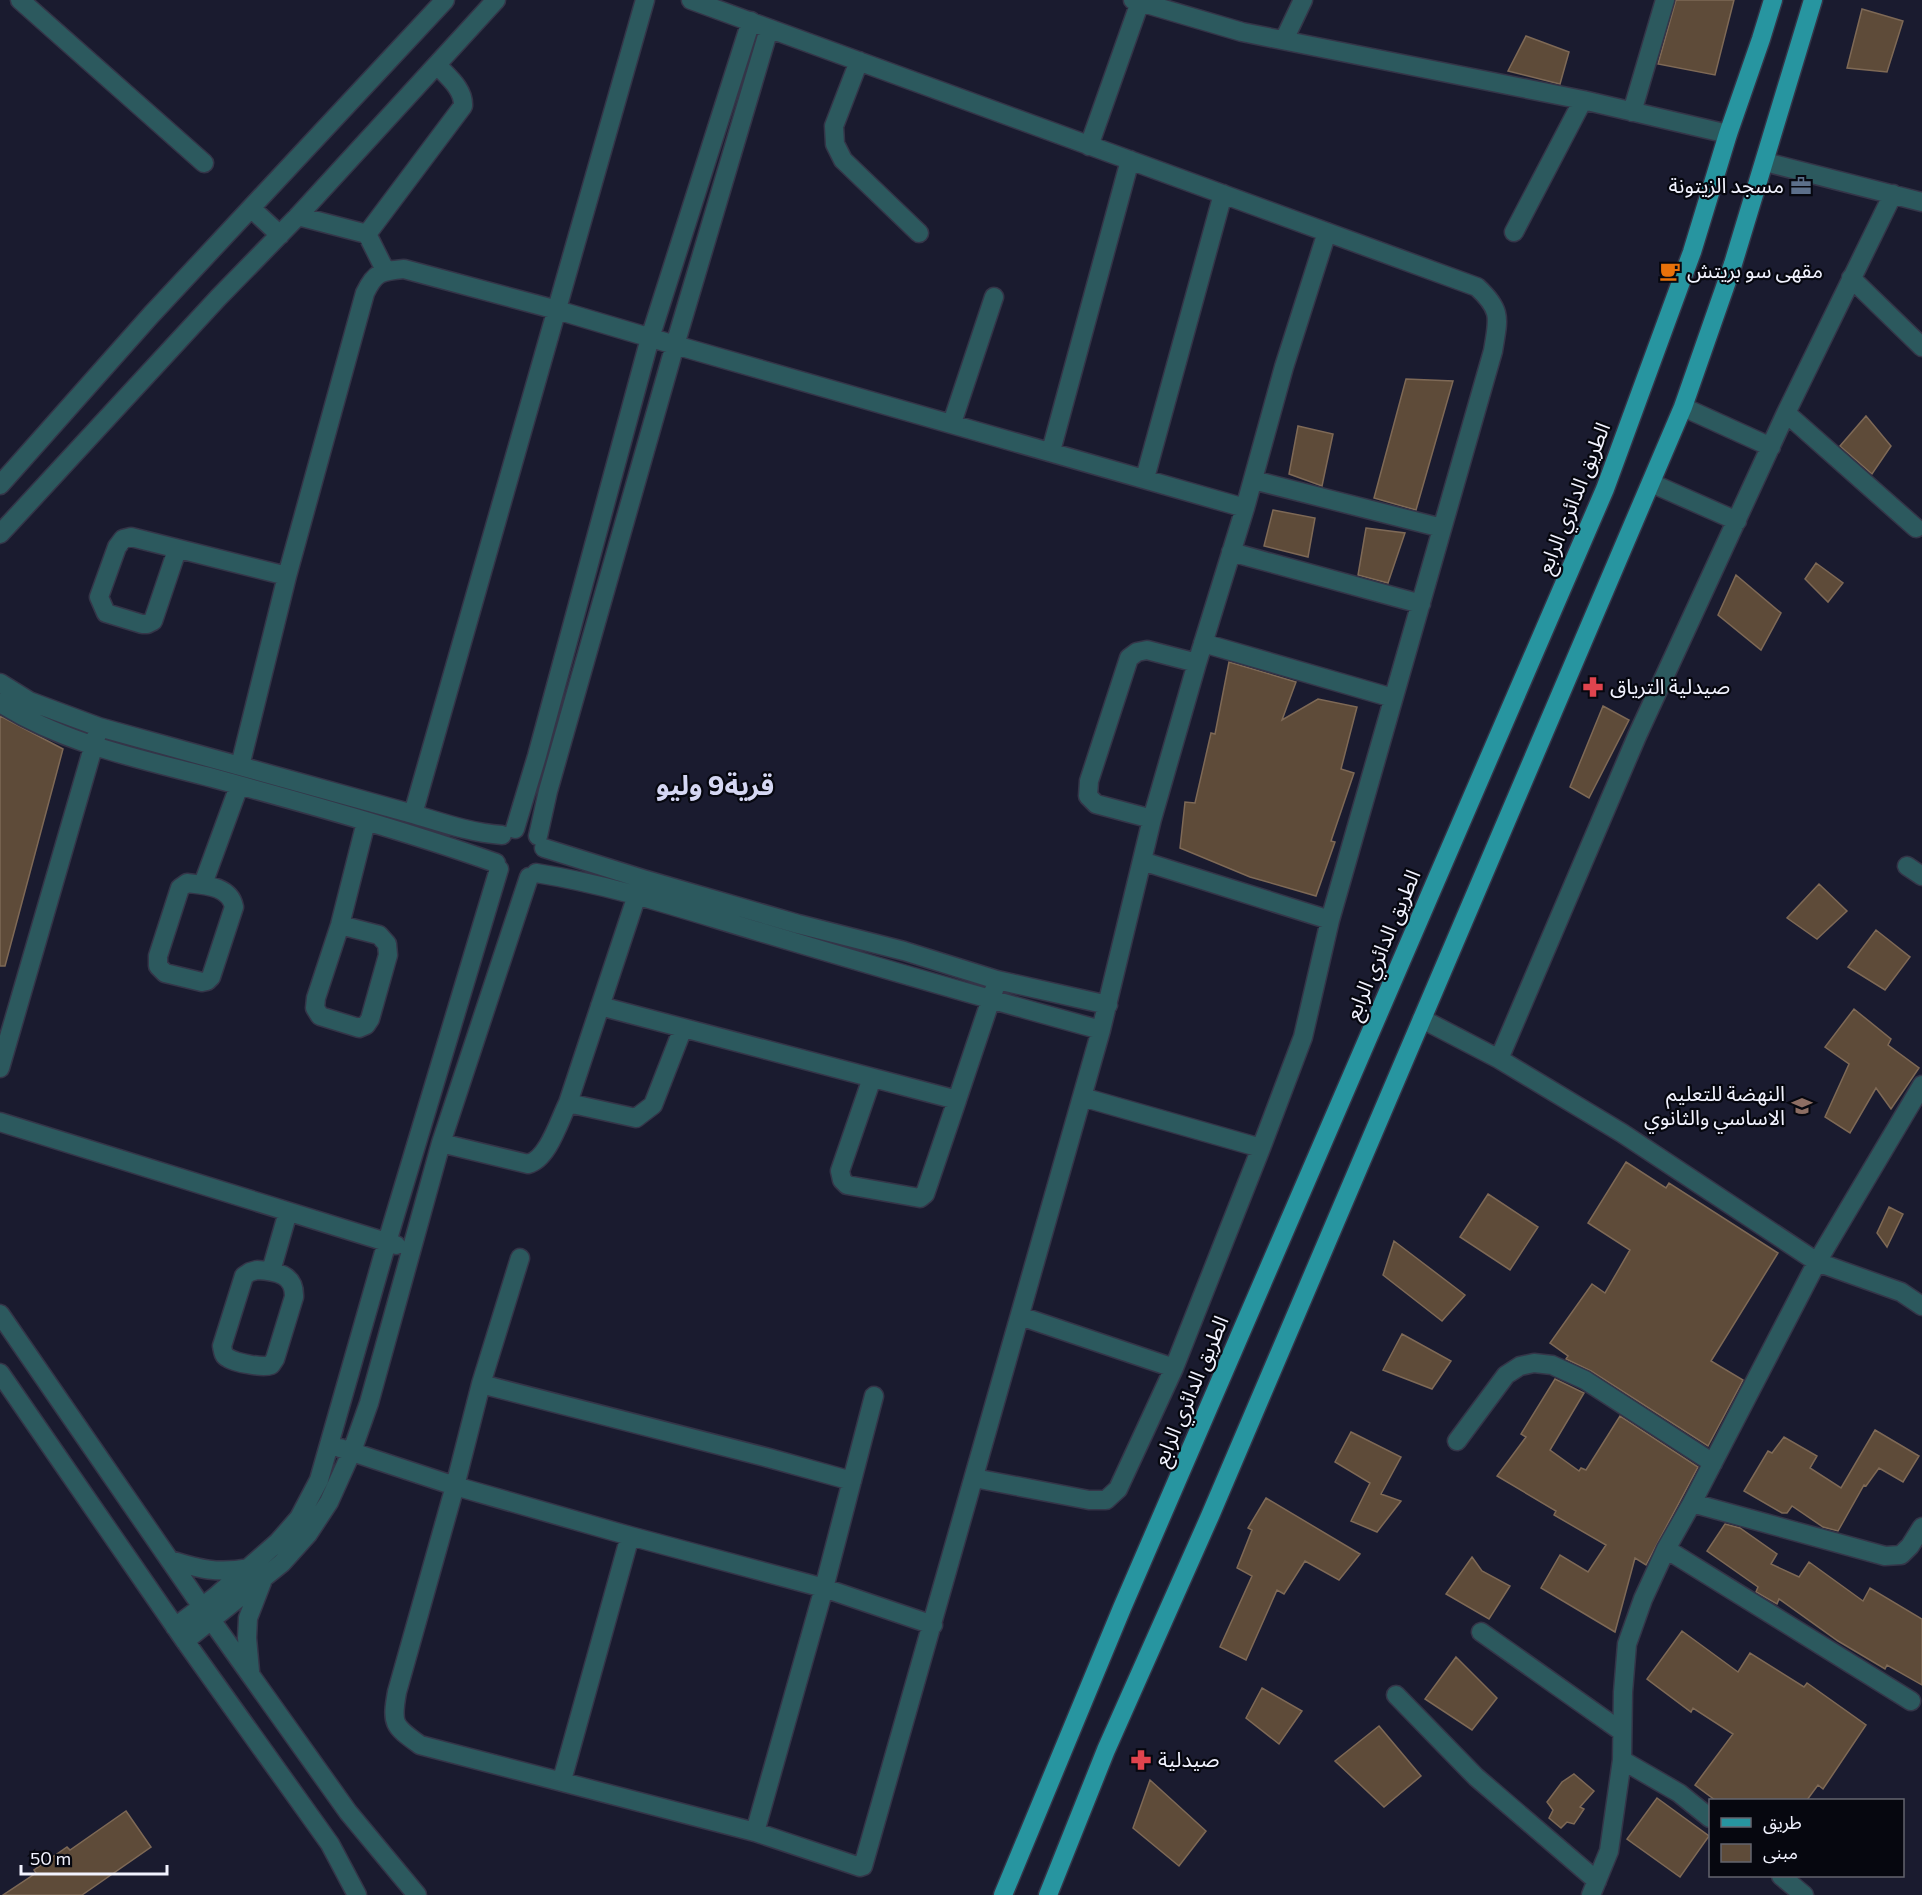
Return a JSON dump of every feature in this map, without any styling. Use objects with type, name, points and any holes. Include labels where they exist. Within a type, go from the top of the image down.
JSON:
[{"type":"main road","points":[[1761,39],[1764,0]]},
{"type":"main road","name":"الطريق الدائري الرابع","points":[[1003,1895],[1126,1597],[1605,489],[1692,252],[1728,134],[1773,0]]},
{"type":"main road","points":[[1048,1895],[1106,1750],[1210,1516],[1683,407],[1733,264],[1813,0]]},
{"type":"main road","points":[[1804,31],[1821,0]]},
{"type":"street","points":[[20,0],[204,163]]},
{"type":"street","points":[[0,484],[152,315],[445,0]]},
{"type":"street","points":[[0,534],[218,298],[298,216],[496,0]]},
{"type":"street","points":[[413,814],[645,0]]},
{"type":"street","points":[[691,0],[1477,287],[1489,298],[1497,311],[1493,351],[1330,920],[1303,1037],[1262,1148],[1174,1368],[1118,1489],[1106,1500],[1089,1500],[974,1478]]},
{"type":"street","points":[[1284,40],[1303,0]]},
{"type":"street","points":[[1632,112],[1665,0]]},
{"type":"street","points":[[1089,146],[1137,1],[1242,32],[1582,100],[1728,134]]},
{"type":"street","points":[[751,21],[650,338],[537,756],[508,832],[496,844],[494,854],[497,866],[503,874],[516,879],[533,875],[559,876],[639,887],[798,924],[904,951],[997,980],[1108,1005]]},
{"type":"street","points":[[170,1560],[211,1571],[256,1573],[282,1563],[308,1534],[329,1502],[352,1451],[369,1403],[441,1143],[533,875],[544,861],[541,842],[548,791],[675,345],[769,29]]},
{"type":"street","points":[[859,61],[834,126],[835,144],[843,160],[919,233]]},
{"type":"street","points":[[367,234],[463,106],[464,99],[460,90],[437,65]]},
{"type":"street","points":[[1515,232],[1582,100]]},
{"type":"street","points":[[1051,451],[1130,160]]},
{"type":"street","points":[[1765,162],[1922,201]]},
{"type":"street","points":[[1145,478],[1223,194]]},
{"type":"street","points":[[1499,1059],[1637,736],[1786,414],[1893,194]]},
{"type":"street","points":[[251,208],[280,235]]},
{"type":"street","points":[[298,216],[367,234],[385,270]]},
{"type":"street","points":[[520,1258],[480,1384],[455,1486],[397,1692],[393,1712],[398,1730],[420,1744],[755,1832],[860,1867],[863,1866],[1108,1005],[1152,819],[1245,508],[1284,367],[1327,232]]},
{"type":"street","points":[[240,766],[287,576],[365,293],[372,279],[385,270],[404,270],[557,310],[1245,508]]},
{"type":"street","points":[[1851,278],[1922,347]]},
{"type":"street","points":[[952,423],[994,297]]},
{"type":"street","points":[[1683,407],[1771,447]]},
{"type":"street","points":[[1786,414],[1916,528]]},
{"type":"street","points":[[1253,480],[1442,528]]},
{"type":"street","points":[[1651,483],[1737,521]]},
{"type":"street","points":[[177,550],[153,621],[142,624],[106,613],[99,597],[117,547],[123,539],[131,537],[287,576]]},
{"type":"street","points":[[1231,552],[1421,604]]},
{"type":"street","points":[[1203,643],[1394,698]]},
{"type":"street","points":[[1152,819],[1096,804],[1089,796],[1089,781],[1129,658],[1137,652],[1147,650],[1197,663]]},
{"type":"street","points":[[0,683],[29,701],[99,727],[413,814],[458,829],[482,834],[527,829],[541,842],[639,887],[990,1000],[1101,1030]]},
{"type":"street","points":[[0,703],[39,725],[93,746],[418,837],[497,866]]},
{"type":"street","points":[[0,1068],[99,727]]},
{"type":"street","points":[[203,884],[239,786]]},
{"type":"street","points":[[340,925],[379,935],[387,944],[388,955],[370,1018],[366,1025],[359,1028],[320,1016],[315,1008],[316,998],[340,925],[366,822]]},
{"type":"street","points":[[1142,861],[1330,920]]},
{"type":"street","points":[[180,1634],[256,1573],[299,1518],[319,1480],[497,866]]},
{"type":"street","points":[[187,883],[203,884],[225,891],[232,898],[234,907],[211,977],[202,982],[165,973],[158,966],[158,956],[180,888],[187,883]]},
{"type":"street","points":[[441,1143],[528,1164],[533,1163],[545,1151],[568,1103],[639,887]]},
{"type":"street","points":[[872,1078],[840,1171],[842,1180],[847,1185],[920,1198],[925,1194],[997,980]]},
{"type":"street","points":[[600,1006],[957,1100]]},
{"type":"street","points":[[1422,1019],[1499,1059],[1622,1133],[1818,1262],[1900,1292],[1922,1306]]},
{"type":"street","points":[[568,1103],[636,1118],[644,1113],[653,1105],[683,1028]]},
{"type":"street","points":[[1396,1695],[1476,1777],[1594,1888],[1609,1851],[1622,1760],[1621,1731],[1627,1644],[1643,1599],[1666,1549],[1818,1262],[1922,1084]]},
{"type":"street","points":[[1082,1097],[1262,1148]]},
{"type":"street","points":[[0,1122],[410,1250]]},
{"type":"street","points":[[271,1271],[288,1212]]},
{"type":"street","points":[[271,1271],[290,1279],[294,1287],[294,1297],[275,1359],[271,1365],[265,1367],[228,1358],[223,1353],[222,1346],[244,1276],[250,1272],[271,1271]]},
{"type":"street","points":[[0,1314],[348,1812],[417,1895]]},
{"type":"street","points":[[1020,1316],[1174,1368]]},
{"type":"street","points":[[1457,1441],[1506,1375],[1520,1366],[1534,1363],[1552,1365],[1585,1380],[1713,1463]]},
{"type":"street","points":[[0,1373],[180,1634],[330,1844],[357,1895]]},
{"type":"street","points":[[480,1384],[769,1458],[852,1482]]},
{"type":"street","points":[[755,1832],[824,1588],[874,1396]]},
{"type":"street","points":[[330,1445],[455,1486],[824,1588],[933,1625]]},
{"type":"street","points":[[1692,1503],[1885,1556],[1901,1555],[1910,1546],[1922,1527]]},
{"type":"street","points":[[562,1780],[630,1536]]},
{"type":"street","points":[[1666,1549],[1911,1701]]},
{"type":"street","points":[[250,1673],[248,1618],[256,1573]]},
{"type":"street","points":[[1481,1632],[1621,1731]]},
{"type":"street","points":[[1622,1760],[1679,1793],[1709,1817]]},
{"type":"street","points":[[1783,1877],[1804,1895]]},
{"type":"building","points":[[1676,0],[1734,0],[1715,75],[1658,64]]},
{"type":"building","points":[[1862,9],[1903,21],[1887,72],[1847,68]]},
{"type":"building","points":[[1526,36],[1569,52],[1560,84],[1508,71]]},
{"type":"building","points":[[1406,379],[1453,381],[1416,510],[1374,498]]},
{"type":"building","points":[[1866,416],[1891,446],[1872,474],[1840,446]]},
{"type":"building","points":[[1298,426],[1333,434],[1322,486],[1289,474]]},
{"type":"building","points":[[1273,510],[1315,518],[1308,557],[1264,546]]},
{"type":"building","points":[[1366,528],[1405,533],[1388,583],[1358,575]]},
{"type":"building","points":[[1816,563],[1843,583],[1828,602],[1805,579]]},
{"type":"building","points":[[1736,575],[1781,613],[1761,650],[1718,615]]},
{"type":"building","points":[[1229,662],[1296,682],[1282,720],[1318,699],[1357,707],[1341,769],[1354,773],[1331,841],[1335,842],[1316,896],[1250,877],[1180,848],[1185,802],[1195,803],[1211,733],[1215,734]]},
{"type":"building","points":[[1603,706],[1629,720],[1589,798],[1570,787]]},
{"type":"building","points":[[0,716],[63,749],[5,966],[0,966]]},
{"type":"building","points":[[1819,884],[1847,911],[1817,939],[1787,918]]},
{"type":"building","points":[[1876,930],[1910,957],[1885,990],[1848,967]]},
{"type":"building","points":[[1854,1009],[1891,1039],[1888,1045],[1919,1068],[1891,1109],[1876,1088],[1850,1133],[1825,1117],[1849,1064],[1825,1047]]},
{"type":"building","points":[[1626,1162],[1666,1188],[1669,1183],[1778,1253],[1711,1361],[1743,1380],[1708,1446],[1591,1371],[1566,1359],[1568,1356],[1550,1343],[1592,1284],[1605,1293],[1630,1250],[1588,1223]]},
{"type":"building","points":[[1488,1194],[1538,1227],[1510,1270],[1460,1237]]},
{"type":"building","points":[[1889,1207],[1903,1214],[1887,1247],[1877,1233]]},
{"type":"building","points":[[1394,1241],[1465,1295],[1442,1321],[1383,1275]]},
{"type":"building","points":[[1402,1334],[1451,1361],[1432,1389],[1383,1370]]},
{"type":"building","points":[[1555,1379],[1584,1393],[1550,1450],[1579,1471],[1581,1468],[1586,1470],[1620,1416],[1698,1467],[1646,1565],[1635,1558],[1615,1632],[1541,1588],[1560,1555],[1588,1572],[1606,1545],[1554,1515],[1556,1511],[1497,1476],[1526,1437],[1521,1434]]},
{"type":"building","points":[[1875,1430],[1919,1456],[1903,1482],[1879,1468],[1866,1486],[1864,1485],[1838,1531],[1823,1527],[1792,1506],[1787,1513],[1782,1513],[1744,1491],[1768,1451],[1772,1453],[1784,1437],[1817,1456],[1810,1468],[1841,1488]]},
{"type":"building","points":[[1351,1432],[1401,1457],[1381,1494],[1401,1501],[1377,1532],[1351,1521],[1370,1483],[1335,1462]]},
{"type":"building","points":[[1266,1498],[1360,1554],[1339,1580],[1305,1561],[1284,1594],[1277,1590],[1246,1660],[1220,1647],[1252,1576],[1237,1568],[1252,1530],[1248,1528]]},
{"type":"building","points":[[1725,1524],[1740,1528],[1777,1554],[1771,1564],[1799,1577],[1809,1562],[1863,1601],[1870,1588],[1922,1619],[1922,1685],[1887,1665],[1885,1669],[1838,1641],[1779,1599],[1777,1604],[1756,1592],[1758,1587],[1707,1551]]},
{"type":"building","points":[[1472,1557],[1482,1571],[1510,1586],[1489,1619],[1446,1594]]},
{"type":"building","points":[[1682,1631],[1738,1672],[1750,1653],[1804,1687],[1807,1683],[1866,1725],[1823,1789],[1818,1785],[1808,1799],[1714,1799],[1695,1785],[1733,1734],[1693,1708],[1691,1712],[1647,1679]]},
{"type":"building","points":[[1456,1657],[1497,1698],[1472,1730],[1425,1699]]},
{"type":"building","points":[[1262,1688],[1302,1711],[1279,1744],[1246,1718]]},
{"type":"building","points":[[1379,1726],[1421,1776],[1384,1807],[1335,1761]]},
{"type":"building","points":[[1574,1774],[1594,1791],[1580,1807],[1584,1809],[1574,1824],[1567,1822],[1561,1828],[1549,1818],[1553,1810],[1547,1802],[1562,1782]]},
{"type":"building","points":[[1150,1780],[1206,1831],[1179,1866],[1133,1828]]},
{"type":"building","points":[[1657,1798],[1709,1836],[1680,1877],[1627,1839]]},
{"type":"building","points":[[126,1811],[151,1847],[82,1895],[3,1895],[36,1873],[34,1870],[67,1847],[70,1850]]},
{"type":"place","name":"مسجد الزيتونة","points":[[1801,186]]},
{"type":"place","name":"مقهى سو بريتش","points":[[1670,271]]},
{"type":"place","name":"صيدلية الترياق","points":[[1593,687]]},
{"type":"place","name":"النهضة للتعليم الاساسي والثانوي","points":[[1802,1106]]},
{"type":"place","name":"صيدلية","points":[[1141,1760]]},
{"type":"district","name":"قرية9 وليو","points":[[715,786]]}]
